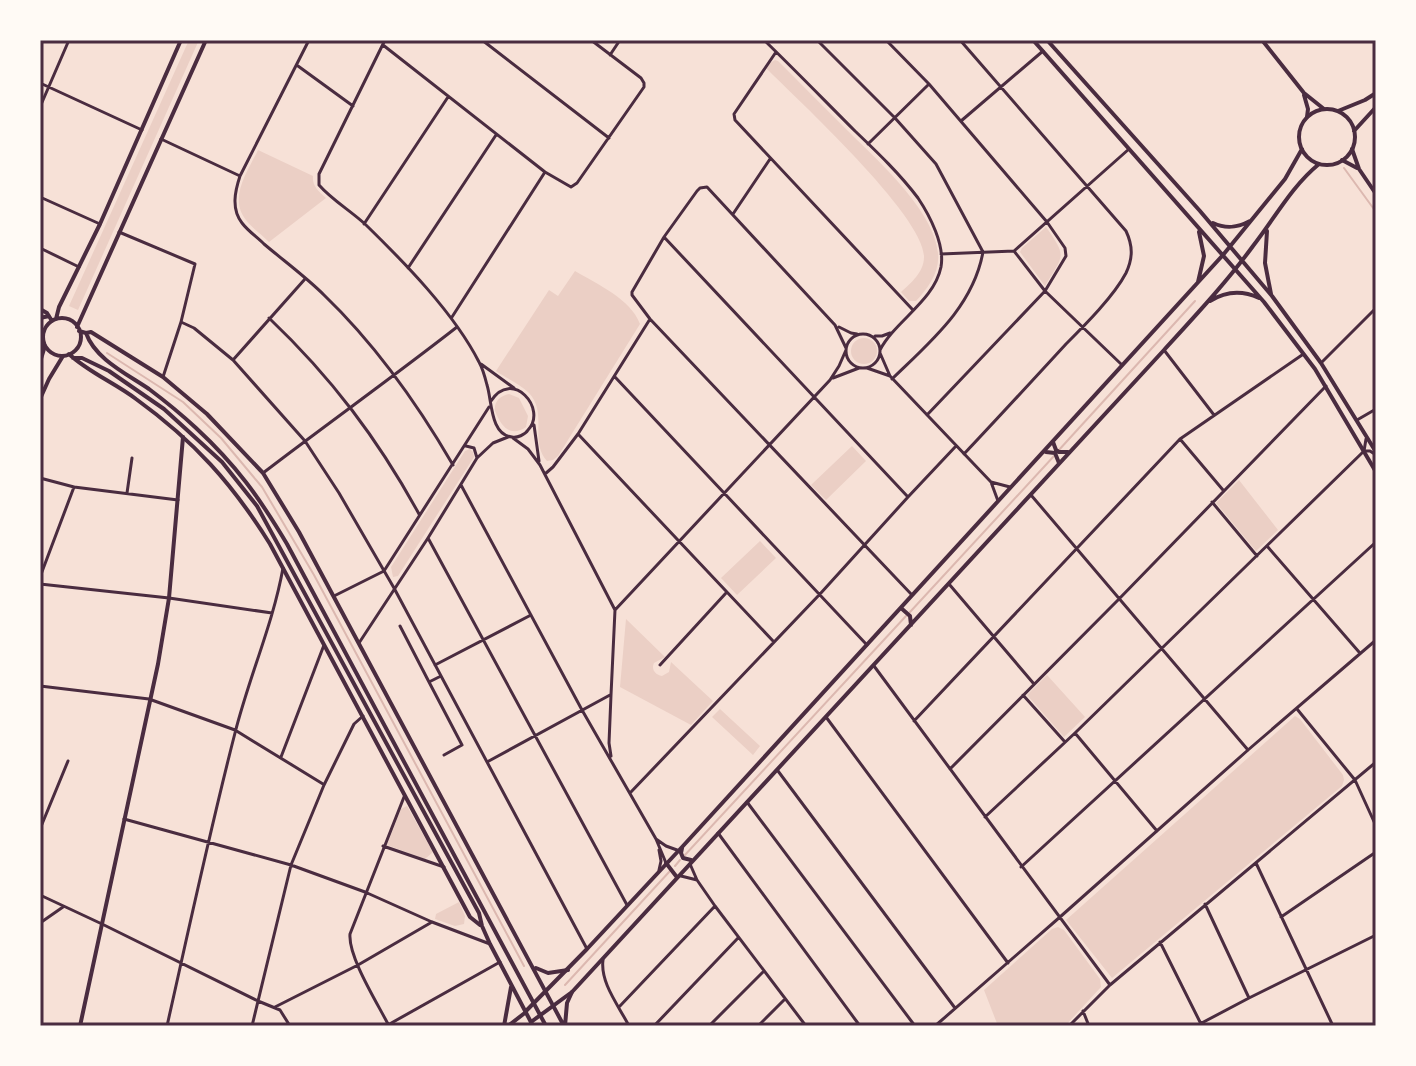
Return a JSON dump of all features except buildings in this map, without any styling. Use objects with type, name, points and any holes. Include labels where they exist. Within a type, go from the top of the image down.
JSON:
[{"type":"main road","points":[[40,362],[45,329],[53,319],[100,224],[181,40]]},
{"type":"main road","points":[[40,399],[49,379],[79,343],[78,329],[206,40]]},
{"type":"main road","points":[[1033,40],[1264,302],[1315,369],[1376,472]]},
{"type":"main road","points":[[1047,40],[1272,296],[1334,382],[1376,454]]},
{"type":"main road","points":[[1262,40],[1304,93],[1324,109]]},
{"type":"main road","points":[[1304,93],[1308,109],[1299,132],[1299,141],[1306,155],[1319,164],[1329,165],[1342,160],[1352,149]]},
{"type":"main road","points":[[1338,111],[1376,93]]},
{"type":"main road","points":[[1365,100],[1374,108],[1354,131],[1352,149],[1359,169],[1376,194]]},
{"type":"main road","points":[[1307,117],[1324,109],[1338,111],[1354,131]]},
{"type":"main road","points":[[506,1026],[526,1012],[568,970],[902,610],[912,595],[998,501],[1054,444],[1231,247],[1285,179],[1302,149]]},
{"type":"main road","points":[[1342,160],[1359,169]]},
{"type":"main road","points":[[525,1026],[532,1024],[572,992],[911,626],[1207,303],[1267,228],[1296,185],[1319,164]]},
{"type":"main road","points":[[1206,218],[1223,227],[1232,227],[1250,221],[1257,214]]},
{"type":"main road","points":[[1196,285],[1204,256],[1197,226]]},
{"type":"main road","points":[[1267,228],[1265,263],[1272,296]]},
{"type":"main road","points":[[1207,303],[1218,296],[1242,292],[1264,302]]},
{"type":"main road","points":[[40,309],[53,319]]},
{"type":"main road","points":[[40,318],[68,320],[78,329],[91,332],[163,377],[207,414],[263,473],[334,596],[565,1026]]},
{"type":"main road","points":[[86,333],[89,343],[100,354],[168,403],[195,427],[225,456],[261,501],[546,1026]]},
{"type":"main road","points":[[42,342],[52,354],[82,358],[109,371],[153,401],[222,462],[257,506],[479,913],[490,944],[532,1024]]},
{"type":"main road","points":[[68,356],[125,390],[163,419],[211,464],[247,508],[283,568],[470,917],[482,926]]},
{"type":"main road","points":[[1315,369],[1329,384],[1334,382]]},
{"type":"main road","points":[[80,1026],[169,598],[183,437]]},
{"type":"main road","points":[[1054,444],[1059,452],[1068,452]]},
{"type":"main road","points":[[1046,452],[1055,453],[1059,462]]},
{"type":"main road","points":[[902,610],[910,616],[911,626]]},
{"type":"main road","points":[[338,654],[342,678]]},
{"type":"main road","points":[[434,831],[438,855]]},
{"type":"main road","points":[[681,848],[683,858],[690,861],[695,858]]},
{"type":"main road","points":[[666,863],[677,877]]},
{"type":"main road","points":[[533,967],[548,973],[568,970]]},
{"type":"main road","points":[[506,1026],[511,985]]},
{"type":"main road","points":[[565,1026],[567,1003],[572,992]]},
{"type":"street","points":[[40,107],[69,40]]},
{"type":"street","points":[[309,40],[240,176],[235,192],[240,221],[323,293],[349,321],[396,375],[453,465]]},
{"type":"street","points":[[385,40],[318,180],[322,188],[408,268],[457,327],[479,361],[491,402],[490,409],[498,428],[528,449],[540,465],[615,610],[609,743],[612,759]]},
{"type":"street","points":[[482,40],[609,138]]},
{"type":"street","points":[[383,45],[545,172],[567,186],[575,186],[644,87],[641,78],[591,40]]},
{"type":"street","points":[[610,55],[620,40]]},
{"type":"street","points":[[764,40],[906,182],[932,225],[941,254],[941,268],[935,283],[894,331],[874,363],[830,380]]},
{"type":"street","points":[[817,40],[936,164],[983,252],[974,285],[962,305],[943,328],[891,378]]},
{"type":"street","points":[[886,40],[929,84],[1047,222],[1061,242],[1066,256],[1045,291],[927,415]]},
{"type":"street","points":[[960,40],[1126,231],[1132,251],[1130,263],[1119,284],[964,454]]},
{"type":"street","points":[[961,121],[1043,51]]},
{"type":"street","points":[[776,52],[733,117],[913,310]]},
{"type":"street","points":[[297,65],[353,106]]},
{"type":"street","points":[[40,83],[142,130]]},
{"type":"street","points":[[868,144],[929,84]]},
{"type":"street","points":[[364,224],[448,97]]},
{"type":"street","points":[[408,268],[496,135]]},
{"type":"street","points":[[161,139],[240,176]]},
{"type":"street","points":[[941,254],[1014,251],[1129,149]]},
{"type":"street","points":[[733,214],[770,159]]},
{"type":"street","points":[[451,319],[545,172]]},
{"type":"street","points":[[891,378],[849,360],[835,325],[710,188],[703,187],[697,191],[664,237],[632,293],[650,319],[912,595]]},
{"type":"street","points":[[40,197],[100,224]]},
{"type":"street","points":[[119,232],[195,264],[163,377]]},
{"type":"street","points":[[664,237],[908,497]]},
{"type":"street","points":[[40,248],[79,267]]},
{"type":"street","points":[[1014,251],[1045,291],[1123,366]]},
{"type":"street","points":[[233,360],[305,279]]},
{"type":"street","points":[[1321,363],[1376,308]]},
{"type":"street","points":[[269,318],[307,355],[351,406],[384,453],[420,516]]},
{"type":"street","points":[[545,474],[578,434],[650,319]]},
{"type":"street","points":[[181,322],[194,328],[233,360],[305,441],[346,504],[587,949]]},
{"type":"street","points":[[835,325],[851,333],[869,335],[882,336],[894,331]]},
{"type":"street","points":[[263,473],[457,327]]},
{"type":"street","points":[[615,610],[830,380],[851,339],[860,334]]},
{"type":"street","points":[[869,335],[877,341],[891,378],[991,482],[998,501]]},
{"type":"street","points":[[1164,350],[1214,415]]},
{"type":"street","points":[[914,721],[1180,439],[1304,354]]},
{"type":"street","points":[[479,361],[528,398],[532,406],[540,465]]},
{"type":"street","points":[[615,377],[867,645]]},
{"type":"street","points":[[950,769],[1326,386]]},
{"type":"street","points":[[334,596],[384,571],[491,402],[499,392],[515,388]]},
{"type":"street","points":[[1357,420],[1376,409]]},
{"type":"street","points":[[359,643],[477,458],[493,443],[524,434],[534,419]]},
{"type":"street","points":[[985,817],[1364,451],[1367,442],[1364,433]]},
{"type":"street","points":[[578,434],[774,642]]},
{"type":"street","points":[[1180,439],[1223,490]]},
{"type":"street","points":[[465,446],[474,448],[477,458]]},
{"type":"street","points":[[630,793],[956,446]]},
{"type":"street","points":[[1364,451],[1376,454]]},
{"type":"street","points":[[127,493],[132,458]]},
{"type":"street","points":[[40,478],[74,487],[178,500]]},
{"type":"street","points":[[991,482],[1011,487]]},
{"type":"street","points":[[461,485],[582,710],[656,839],[666,863]]},
{"type":"street","points":[[40,577],[74,487]]},
{"type":"street","points":[[1031,495],[1248,750]]},
{"type":"street","points":[[1212,502],[1257,556]]},
{"type":"street","points":[[428,538],[627,905]]},
{"type":"street","points":[[1021,867],[1376,542]]},
{"type":"street","points":[[1267,546],[1360,653]]},
{"type":"street","points":[[167,1026],[235,730],[283,568]]},
{"type":"street","points":[[40,584],[272,613]]},
{"type":"street","points":[[949,584],[1034,684]]},
{"type":"street","points":[[660,665],[726,593]]},
{"type":"street","points":[[434,665],[531,615]]},
{"type":"street","points":[[400,626],[462,745],[444,755]]},
{"type":"street","points":[[935,1026],[1376,640]]},
{"type":"street","points":[[280,758],[324,645]]},
{"type":"street","points":[[873,666],[1110,985]]},
{"type":"street","points":[[429,682],[441,676]]},
{"type":"street","points":[[40,686],[149,699],[235,730],[324,785]]},
{"type":"street","points":[[487,762],[611,695]]},
{"type":"street","points":[[1023,695],[1065,742]]},
{"type":"street","points":[[1297,709],[1355,780],[1376,826]]},
{"type":"street","points":[[252,1026],[291,865],[324,785],[354,724],[363,716]]},
{"type":"street","points":[[826,717],[1008,963]]},
{"type":"street","points":[[1075,733],[1157,831]]},
{"type":"street","points":[[40,829],[68,761]]},
{"type":"street","points":[[1069,1026],[1160,942],[1376,762]]},
{"type":"street","points":[[777,770],[955,1008]]},
{"type":"street","points":[[405,794],[350,934],[358,965],[387,1026],[500,962]]},
{"type":"street","points":[[747,802],[915,1026]]},
{"type":"street","points":[[124,819],[291,865],[490,944]]},
{"type":"street","points":[[718,833],[860,1026]]},
{"type":"street","points":[[656,839],[666,846],[681,848]]},
{"type":"street","points":[[656,839],[661,861],[659,870]]},
{"type":"street","points":[[383,846],[445,867]]},
{"type":"street","points":[[1281,917],[1376,852]]},
{"type":"street","points":[[1256,863],[1333,1026]]},
{"type":"street","points":[[690,864],[715,906],[806,1026]]},
{"type":"street","points":[[677,877],[697,880]]},
{"type":"street","points":[[40,895],[275,1007],[290,1026]]},
{"type":"street","points":[[1205,904],[1249,998]]},
{"type":"street","points":[[619,1007],[715,906]]},
{"type":"street","points":[[40,923],[64,907]]},
{"type":"street","points":[[275,1007],[358,965],[432,922]]},
{"type":"street","points":[[1160,942],[1200,1025],[1376,935]]},
{"type":"street","points":[[654,1026],[738,938]]},
{"type":"street","points":[[603,958],[605,980],[629,1026]]},
{"type":"street","points":[[709,1026],[763,971]]},
{"type":"street","points":[[586,976],[596,975],[605,980]]},
{"type":"street","points":[[758,1026],[785,999]]},
{"type":"street","points":[[1083,1011],[1089,1026]]},
{"type":"shaded area","points":[[189,40],[199,40],[78,310],[69,306]]},
{"type":"shaded area","points":[[775,60],[888,171],[926,220],[934,237],[938,260],[932,279],[916,301],[909,301],[901,292],[922,268],[924,257],[919,239],[883,188],[766,68]]},
{"type":"shaded area","points":[[258,150],[313,176],[315,186],[326,198],[269,242],[246,220],[239,203],[245,176]]},
{"type":"shaded area","points":[[1046,227],[1058,245],[1060,256],[1045,286],[1020,252]]},
{"type":"shaded area","points":[[575,271],[621,300],[636,315],[640,324],[558,456],[547,461],[539,445],[534,401],[529,393],[496,371],[549,290],[558,296]]},
{"type":"shaded area","points":[[864,338],[874,341],[877,351],[874,361],[864,364],[854,361],[851,351],[854,341]]},
{"type":"shaded area","points":[[509,394],[519,398],[528,416],[526,427],[520,430],[507,429],[495,411],[498,400]]},
{"type":"shaded area","points":[[852,446],[866,461],[826,500],[811,485]]},
{"type":"shaded area","points":[[470,449],[474,457],[398,576],[393,577],[391,567],[465,451]]},
{"type":"shaded area","points":[[1239,480],[1278,530],[1256,551],[1216,503]]},
{"type":"shaded area","points":[[760,541],[776,558],[737,595],[721,578]]},
{"type":"shaded area","points":[[626,619],[665,657],[654,663],[656,673],[662,676],[669,672],[671,662],[713,701],[691,725],[620,687]]},
{"type":"shaded area","points":[[1047,675],[1085,717],[1064,737],[1027,695]]},
{"type":"shaded area","points":[[720,709],[760,746],[753,755],[712,717]]},
{"type":"shaded area","points":[[1295,716],[1343,775],[1342,786],[1112,978],[1066,920]]},
{"type":"shaded area","points":[[407,806],[433,852],[425,859],[387,845],[401,809]]},
{"type":"shaded area","points":[[459,902],[465,916],[464,924],[455,926],[435,919],[436,914]]},
{"type":"shaded area","points":[[1058,927],[1064,930],[1100,979],[1101,987],[1065,1026],[998,1026],[984,990]]},
{"type":"waterway","points":[[1344,168],[1376,212]]},
{"type":"waterway","points":[[1058,451],[1195,301]]},
{"type":"waterway","points":[[107,353],[183,402],[221,438],[262,487],[314,575],[524,966]]},
{"type":"waterway","points":[[910,612],[1054,456]]},
{"type":"waterway","points":[[684,856],[906,616]]},
{"type":"waterway","points":[[675,866],[680,860]]},
{"type":"waterway","points":[[565,985],[670,871]]}]
